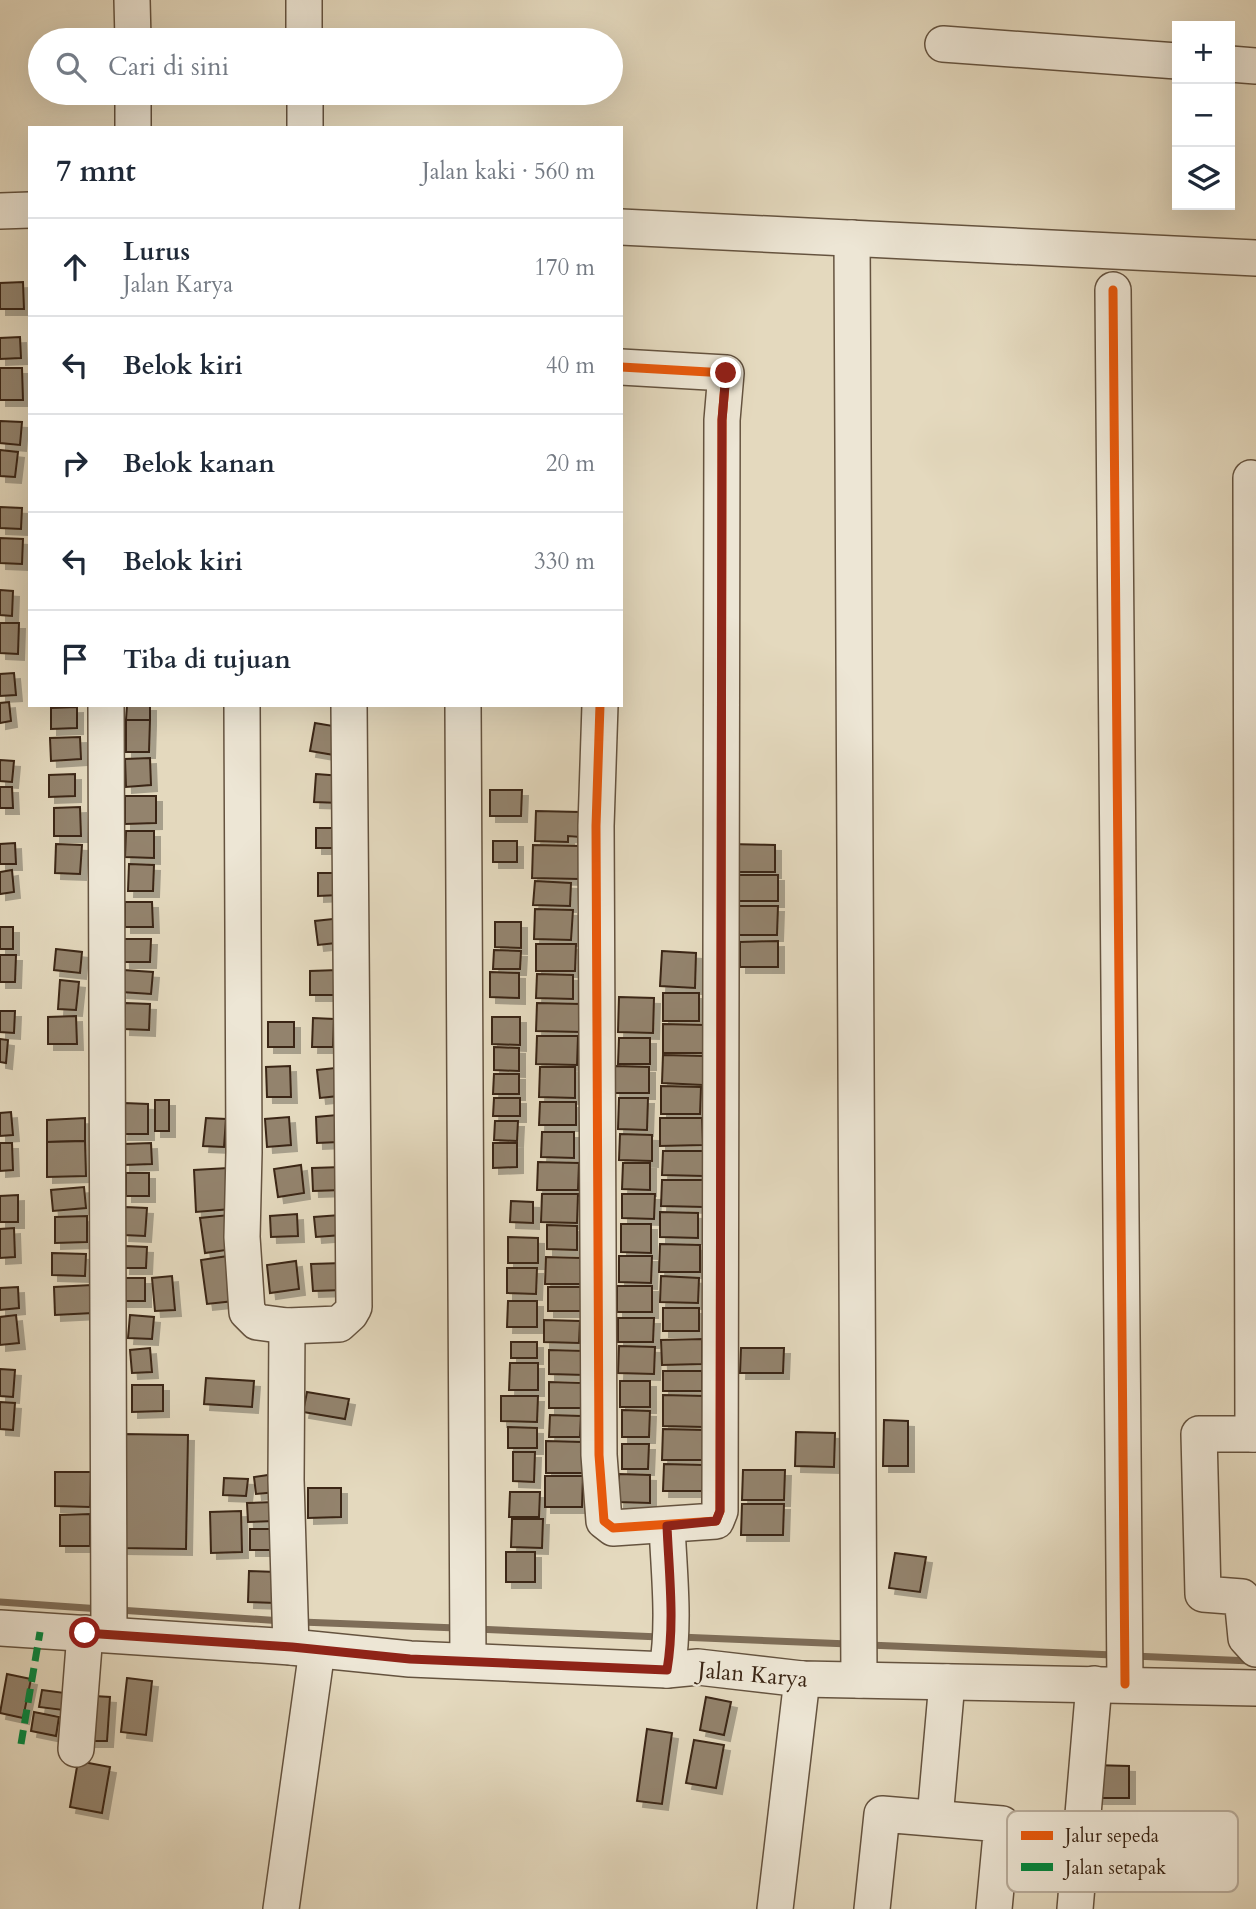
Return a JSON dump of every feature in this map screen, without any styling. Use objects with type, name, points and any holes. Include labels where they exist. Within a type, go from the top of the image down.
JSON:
[{"type":"street","points":[[132,0],[133,28]]},
{"type":"street","points":[[304,0],[304,28]]},
{"type":"street","points":[[943,44],[1172,61]]},
{"type":"street","points":[[1235,65],[1256,66]]},
{"type":"street","points":[[133,105],[133,126]]},
{"type":"street","points":[[304,105],[305,126]]},
{"type":"street","points":[[0,211],[28,210]]},
{"type":"street","points":[[623,227],[1256,258]]},
{"type":"street","points":[[852,238],[859,1657]]},
{"type":"street","points":[[1093,1811],[1117,1670],[1112,290]]},
{"type":"street","points":[[600,707],[596,839],[599,1455],[602,1508],[604,1521],[613,1528],[716,1521],[720,1511],[722,420],[726,373],[623,367]]},
{"type":"street","points":[[1251,478],[1255,1434],[1199,1434],[1203,1594],[1242,1597],[1246,1638],[1256,1648]]},
{"type":"street","points":[[76,1749],[104,1622],[106,707]]},
{"type":"street","points":[[242,707],[242,1237],[247,1312],[257,1322],[287,1326],[339,1324],[354,1307],[349,707]]},
{"type":"street","points":[[463,707],[468,1661]]},
{"type":"street","points":[[281,1909],[298,1636],[286,1480],[287,1326]]},
{"type":"street","points":[[667,1526],[670,1609],[668,1661]]},
{"type":"street","name":"Jalan Karya","points":[[0,1628],[104,1622],[298,1636],[410,1659],[668,1661],[802,1679],[859,1657],[947,1682],[1117,1670],[1256,1688]]},
{"type":"street","points":[[775,1909],[802,1679]]},
{"type":"street","points":[[935,1818],[947,1682]]},
{"type":"street","points":[[872,1909],[882,1814],[1002,1824],[994,1909]]},
{"type":"building","points":[[23,282],[24,309],[0,309],[0,283]]},
{"type":"building","points":[[20,337],[21,358],[0,359],[0,338]]},
{"type":"building","points":[[0,368],[22,368],[23,400],[0,400]]},
{"type":"building","points":[[0,421],[22,422],[20,445],[0,443]]},
{"type":"building","points":[[0,450],[18,452],[15,477],[0,476]]},
{"type":"building","points":[[0,507],[22,508],[21,529],[0,528]]},
{"type":"building","points":[[0,538],[23,539],[22,564],[0,563]]},
{"type":"building","points":[[0,590],[13,591],[12,616],[0,615]]},
{"type":"building","points":[[0,623],[19,623],[18,654],[0,653]]},
{"type":"building","points":[[14,673],[16,695],[0,696],[0,674]]},
{"type":"building","points":[[9,702],[11,721],[0,723],[0,703]]},
{"type":"building","points":[[77,707],[77,728],[51,729],[51,708]]},
{"type":"building","points":[[127,707],[150,707],[150,720],[126,720]]},
{"type":"building","points":[[126,720],[150,720],[149,752],[126,752]]},
{"type":"building","points":[[315,723],[339,727],[334,755],[310,751]]},
{"type":"building","points":[[80,737],[81,759],[51,761],[50,738]]},
{"type":"building","points":[[150,758],[151,785],[126,787],[125,759]]},
{"type":"building","points":[[0,760],[14,761],[12,782],[0,781]]},
{"type":"building","points":[[75,774],[75,796],[49,797],[49,775]]},
{"type":"building","points":[[316,774],[342,776],[340,803],[314,802]]},
{"type":"building","points":[[0,787],[12,787],[13,808],[0,808]]},
{"type":"building","points":[[490,790],[522,790],[521,816],[490,816]]},
{"type":"building","points":[[125,796],[156,796],[156,823],[125,824]]},
{"type":"building","points":[[80,807],[81,836],[54,836],[54,808]]},
{"type":"building","points":[[536,811],[580,812],[580,837],[568,836],[568,842],[535,841]]},
{"type":"building","points":[[316,828],[338,828],[338,848],[316,848]]},
{"type":"building","points":[[126,831],[154,831],[154,858],[125,857]]},
{"type":"building","points":[[493,841],[517,841],[517,862],[493,862]]},
{"type":"building","points":[[15,843],[16,864],[0,864],[0,844]]},
{"type":"building","points":[[56,844],[82,845],[80,874],[55,873]]},
{"type":"building","points":[[728,844],[775,845],[775,872],[727,872]]},
{"type":"building","points":[[533,845],[580,846],[579,879],[532,878]]},
{"type":"building","points":[[129,864],[154,865],[153,891],[128,891]]},
{"type":"building","points":[[12,870],[14,892],[0,894],[0,872]]},
{"type":"building","points":[[318,873],[340,873],[340,895],[318,896]]},
{"type":"building","points":[[728,875],[778,875],[778,901],[728,901]]},
{"type":"building","points":[[535,881],[571,883],[570,906],[533,905]]},
{"type":"building","points":[[125,902],[152,902],[153,927],[125,927]]},
{"type":"building","points":[[736,906],[778,906],[777,935],[735,935]]},
{"type":"building","points":[[535,909],[573,910],[571,940],[534,939]]},
{"type":"building","points":[[342,918],[345,942],[318,945],[315,921]]},
{"type":"building","points":[[495,922],[521,922],[521,948],[495,947]]},
{"type":"building","points":[[0,927],[13,927],[13,949],[0,949]]},
{"type":"building","points":[[123,939],[151,939],[150,962],[124,962]]},
{"type":"building","points":[[778,941],[778,967],[740,967],[740,942]]},
{"type":"building","points":[[536,944],[576,944],[575,971],[536,971]]},
{"type":"building","points":[[56,949],[82,952],[80,973],[54,970]]},
{"type":"building","points":[[494,950],[521,951],[520,969],[493,969]]},
{"type":"building","points":[[662,951],[696,953],[695,988],[660,986]]},
{"type":"building","points":[[0,955],[16,955],[15,982],[0,982]]},
{"type":"building","points":[[123,970],[153,972],[151,994],[121,992]]},
{"type":"building","points":[[338,970],[338,995],[310,995],[310,971]]},
{"type":"building","points":[[490,972],[519,973],[519,998],[490,997]]},
{"type":"building","points":[[537,974],[573,975],[573,999],[536,998]]},
{"type":"building","points":[[60,980],[79,982],[76,1010],[58,1009]]},
{"type":"building","points":[[663,993],[699,993],[699,1021],[663,1021]]},
{"type":"building","points":[[619,997],[654,998],[653,1033],[618,1032]]},
{"type":"building","points":[[125,1003],[150,1004],[149,1030],[124,1029]]},
{"type":"building","points":[[537,1003],[581,1004],[581,1032],[536,1031]]},
{"type":"building","points":[[0,1011],[15,1011],[14,1033],[0,1032]]},
{"type":"building","points":[[76,1016],[77,1044],[48,1044],[48,1017]]},
{"type":"building","points":[[492,1017],[520,1017],[520,1045],[492,1044]]},
{"type":"building","points":[[313,1018],[334,1019],[333,1047],[312,1047]]},
{"type":"building","points":[[268,1022],[294,1022],[294,1047],[268,1047]]},
{"type":"building","points":[[663,1024],[705,1025],[704,1053],[663,1053]]},
{"type":"building","points":[[537,1036],[578,1036],[577,1065],[536,1064]]},
{"type":"building","points":[[619,1038],[650,1038],[650,1064],[618,1064]]},
{"type":"building","points":[[0,1039],[8,1040],[6,1063],[0,1062]]},
{"type":"building","points":[[494,1047],[519,1048],[519,1071],[494,1070]]},
{"type":"building","points":[[663,1055],[704,1056],[703,1085],[662,1083]]},
{"type":"building","points":[[290,1066],[291,1097],[267,1097],[266,1067]]},
{"type":"building","points":[[615,1066],[649,1067],[649,1093],[614,1093]]},
{"type":"building","points":[[540,1067],[575,1067],[575,1098],[539,1097]]},
{"type":"building","points":[[335,1068],[338,1096],[320,1098],[317,1070]]},
{"type":"building","points":[[494,1074],[519,1074],[519,1094],[493,1094]]},
{"type":"building","points":[[661,1086],[701,1087],[700,1114],[661,1114]]},
{"type":"building","points":[[494,1098],[520,1098],[520,1116],[493,1116]]},
{"type":"building","points":[[619,1098],[648,1098],[647,1130],[618,1129]]},
{"type":"building","points":[[155,1100],[169,1100],[169,1131],[155,1131]]},
{"type":"building","points":[[540,1102],[576,1102],[576,1125],[539,1125]]},
{"type":"building","points":[[124,1103],[148,1104],[148,1134],[122,1134]]},
{"type":"building","points":[[11,1112],[13,1135],[0,1136],[0,1113]]},
{"type":"building","points":[[337,1115],[339,1142],[317,1143],[316,1117]]},
{"type":"building","points":[[289,1117],[291,1145],[267,1147],[265,1119]]},
{"type":"building","points":[[85,1118],[85,1141],[47,1142],[47,1120]]},
{"type":"building","points":[[206,1118],[226,1119],[224,1147],[203,1146]]},
{"type":"building","points":[[660,1118],[702,1118],[703,1145],[660,1146]]},
{"type":"building","points":[[495,1121],[518,1121],[517,1141],[494,1140]]},
{"type":"building","points":[[542,1132],[574,1132],[574,1158],[541,1157]]},
{"type":"building","points":[[620,1134],[652,1135],[652,1161],[619,1160]]},
{"type":"building","points":[[85,1141],[86,1176],[47,1177],[47,1142]]},
{"type":"building","points":[[0,1143],[12,1143],[13,1170],[0,1171]]},
{"type":"building","points":[[151,1143],[152,1164],[124,1165],[124,1144]]},
{"type":"building","points":[[493,1143],[517,1143],[517,1167],[493,1168]]},
{"type":"building","points":[[663,1151],[703,1151],[703,1176],[662,1175]]},
{"type":"building","points":[[538,1162],[579,1163],[578,1190],[537,1190]]},
{"type":"building","points":[[623,1163],[650,1163],[650,1190],[622,1189]]},
{"type":"building","points":[[301,1165],[304,1193],[278,1197],[274,1169]]},
{"type":"building","points":[[342,1167],[343,1190],[313,1191],[312,1168]]},
{"type":"building","points":[[228,1168],[231,1209],[196,1212],[194,1170]]},
{"type":"building","points":[[126,1173],[149,1173],[149,1196],[126,1196]]},
{"type":"building","points":[[662,1180],[705,1180],[704,1207],[661,1206]]},
{"type":"building","points":[[84,1187],[86,1208],[53,1211],[51,1190]]},
{"type":"building","points":[[542,1194],[578,1194],[577,1223],[541,1222]]},
{"type":"building","points":[[622,1194],[655,1194],[654,1219],[622,1218]]},
{"type":"building","points":[[18,1195],[18,1222],[0,1222],[0,1196]]},
{"type":"building","points":[[511,1201],[533,1202],[533,1223],[510,1222]]},
{"type":"building","points":[[125,1207],[147,1208],[145,1236],[123,1235]]},
{"type":"building","points":[[660,1212],[698,1213],[698,1238],[660,1237]]},
{"type":"building","points":[[297,1214],[298,1236],[271,1237],[270,1216]]},
{"type":"building","points":[[229,1215],[233,1249],[205,1253],[200,1218]]},
{"type":"building","points":[[340,1215],[342,1235],[316,1237],[314,1217]]},
{"type":"building","points":[[87,1216],[87,1242],[55,1243],[55,1217]]},
{"type":"building","points":[[621,1224],[651,1224],[651,1253],[621,1252]]},
{"type":"building","points":[[547,1225],[577,1226],[577,1250],[547,1249]]},
{"type":"building","points":[[14,1228],[15,1257],[0,1258],[0,1229]]},
{"type":"building","points":[[508,1237],[538,1238],[538,1263],[508,1263]]},
{"type":"building","points":[[660,1244],[700,1245],[700,1272],[659,1272]]},
{"type":"building","points":[[125,1246],[147,1247],[146,1268],[124,1268]]},
{"type":"building","points":[[52,1253],[86,1254],[85,1276],[52,1275]]},
{"type":"building","points":[[228,1256],[234,1301],[207,1304],[201,1260]]},
{"type":"building","points":[[619,1256],[652,1256],[651,1283],[619,1282]]},
{"type":"building","points":[[546,1257],[582,1258],[581,1284],[545,1284]]},
{"type":"building","points":[[296,1261],[299,1289],[270,1293],[267,1265]]},
{"type":"building","points":[[343,1263],[344,1290],[313,1291],[311,1264]]},
{"type":"building","points":[[507,1268],[537,1268],[536,1294],[507,1293]]},
{"type":"building","points":[[172,1276],[175,1310],[155,1311],[152,1278]]},
{"type":"building","points":[[661,1276],[699,1278],[698,1303],[660,1302]]},
{"type":"building","points":[[122,1278],[145,1278],[145,1301],[122,1301]]},
{"type":"building","points":[[92,1285],[93,1313],[55,1315],[54,1287]]},
{"type":"building","points":[[617,1286],[652,1286],[652,1312],[617,1312]]},
{"type":"building","points":[[18,1287],[19,1308],[0,1310],[0,1288]]},
{"type":"building","points":[[548,1287],[582,1287],[582,1311],[548,1311]]},
{"type":"building","points":[[508,1301],[537,1301],[537,1327],[507,1327]]},
{"type":"building","points":[[663,1308],[699,1308],[699,1331],[663,1331]]},
{"type":"building","points":[[16,1315],[19,1343],[0,1345],[0,1317]]},
{"type":"building","points":[[130,1315],[154,1317],[152,1339],[128,1338]]},
{"type":"building","points":[[618,1318],[654,1318],[653,1342],[618,1342]]},
{"type":"building","points":[[544,1320],[580,1321],[579,1343],[544,1342]]},
{"type":"building","points":[[702,1339],[702,1364],[662,1365],[661,1340]]},
{"type":"building","points":[[511,1342],[537,1342],[537,1358],[511,1358]]},
{"type":"building","points":[[619,1346],[655,1347],[654,1374],[618,1373]]},
{"type":"building","points":[[150,1348],[152,1372],[132,1373],[130,1350]]},
{"type":"building","points":[[741,1348],[784,1348],[783,1373],[740,1373]]},
{"type":"building","points":[[549,1350],[585,1351],[585,1375],[549,1374]]},
{"type":"building","points":[[510,1363],[538,1363],[538,1390],[509,1390]]},
{"type":"building","points":[[0,1369],[15,1370],[13,1397],[0,1396]]},
{"type":"building","points":[[663,1371],[702,1371],[702,1391],[663,1391]]},
{"type":"building","points":[[206,1378],[254,1381],[252,1407],[204,1404]]},
{"type":"building","points":[[620,1381],[650,1381],[650,1407],[620,1407]]},
{"type":"building","points":[[549,1382],[582,1383],[581,1408],[549,1408]]},
{"type":"building","points":[[132,1385],[163,1385],[163,1411],[132,1412]]},
{"type":"building","points":[[307,1392],[349,1399],[345,1419],[303,1412]]},
{"type":"building","points":[[663,1395],[705,1396],[704,1427],[663,1426]]},
{"type":"building","points":[[501,1396],[538,1396],[537,1422],[501,1421]]},
{"type":"building","points":[[0,1402],[15,1403],[13,1430],[0,1429]]},
{"type":"building","points":[[622,1410],[650,1411],[649,1437],[622,1437]]},
{"type":"building","points":[[550,1415],[581,1416],[580,1437],[549,1437]]},
{"type":"building","points":[[884,1420],[908,1421],[908,1466],[883,1466]]},
{"type":"building","points":[[508,1427],[537,1428],[537,1448],[508,1448]]},
{"type":"building","points":[[663,1429],[704,1430],[703,1460],[662,1460]]},
{"type":"building","points":[[796,1432],[835,1433],[834,1467],[795,1466]]},
{"type":"building","points":[[123,1434],[188,1435],[186,1549],[120,1548]]},
{"type":"building","points":[[546,1441],[583,1442],[583,1473],[546,1473]]},
{"type":"building","points":[[622,1444],[649,1444],[648,1469],[622,1469]]},
{"type":"building","points":[[513,1452],[535,1452],[534,1482],[513,1481]]},
{"type":"building","points":[[664,1464],[704,1465],[704,1491],[663,1491]]},
{"type":"building","points":[[743,1470],[785,1470],[784,1500],[742,1500]]},
{"type":"building","points":[[55,1472],[91,1472],[90,1507],[55,1506]]},
{"type":"building","points":[[275,1474],[277,1492],[256,1494],[254,1477]]},
{"type":"building","points":[[619,1474],[650,1475],[650,1503],[618,1502]]},
{"type":"building","points":[[545,1476],[583,1476],[582,1507],[545,1507]]},
{"type":"building","points":[[224,1478],[248,1479],[246,1496],[223,1495]]},
{"type":"building","points":[[308,1488],[341,1488],[341,1517],[308,1518]]},
{"type":"building","points":[[510,1492],[540,1492],[539,1517],[509,1517]]},
{"type":"building","points":[[274,1502],[275,1521],[248,1522],[247,1503]]},
{"type":"building","points":[[742,1504],[784,1504],[783,1535],[741,1535]]},
{"type":"building","points":[[241,1511],[242,1552],[211,1553],[210,1512]]},
{"type":"building","points":[[90,1514],[90,1546],[60,1546],[60,1515]]},
{"type":"building","points":[[512,1519],[543,1519],[542,1548],[511,1547]]},
{"type":"building","points":[[250,1529],[273,1529],[272,1550],[250,1550]]},
{"type":"building","points":[[506,1552],[535,1552],[535,1582],[506,1582]]},
{"type":"building","points":[[895,1553],[926,1557],[920,1592],[889,1588]]},
{"type":"building","points":[[249,1571],[277,1572],[276,1603],[248,1602]]},
{"type":"building","points":[[7,1674],[31,1679],[23,1718],[0,1713]]},
{"type":"building","points":[[127,1678],[152,1681],[146,1735],[121,1732]]},
{"type":"building","points":[[42,1690],[65,1693],[63,1710],[39,1707]]},
{"type":"building","points":[[94,1696],[110,1697],[107,1741],[90,1741]]},
{"type":"building","points":[[706,1697],[731,1702],[724,1735],[700,1730]]},
{"type":"building","points":[[34,1712],[59,1717],[56,1736],[31,1731]]},
{"type":"building","points":[[647,1729],[672,1733],[662,1804],[637,1801]]},
{"type":"building","points":[[694,1740],[724,1745],[716,1788],[686,1783]]},
{"type":"building","points":[[78,1761],[110,1767],[102,1813],[70,1807]]},
{"type":"building","points":[[1092,1765],[1129,1766],[1129,1798],[1092,1798]]},
{"type":"waterway","points":[[0,1602],[101,1609]]},
{"type":"waterway","points":[[119,1610],[282,1621]]},
{"type":"waterway","points":[[301,1622],[457,1628]]},
{"type":"waterway","points":[[476,1629],[660,1637]]},
{"type":"waterway","points":[[679,1637],[849,1644]]},
{"type":"waterway","points":[[868,1645],[1114,1655]]},
{"type":"waterway","points":[[1133,1656],[1251,1661]]},
{"type":"marked path","points":[[21,1744],[40,1632]]},
{"type":"cycle path","points":[[1113,290],[1125,1684]]},
{"type":"cycle path","points":[[600,707],[596,826],[599,1455],[604,1521],[613,1528],[716,1521],[720,1511],[722,420],[726,373],[623,367]]},
{"type":"route","points":[[85,1633],[292,1647],[410,1659],[667,1670],[670,1653],[667,1526],[716,1521],[720,1511],[722,420],[726,373]]}]
